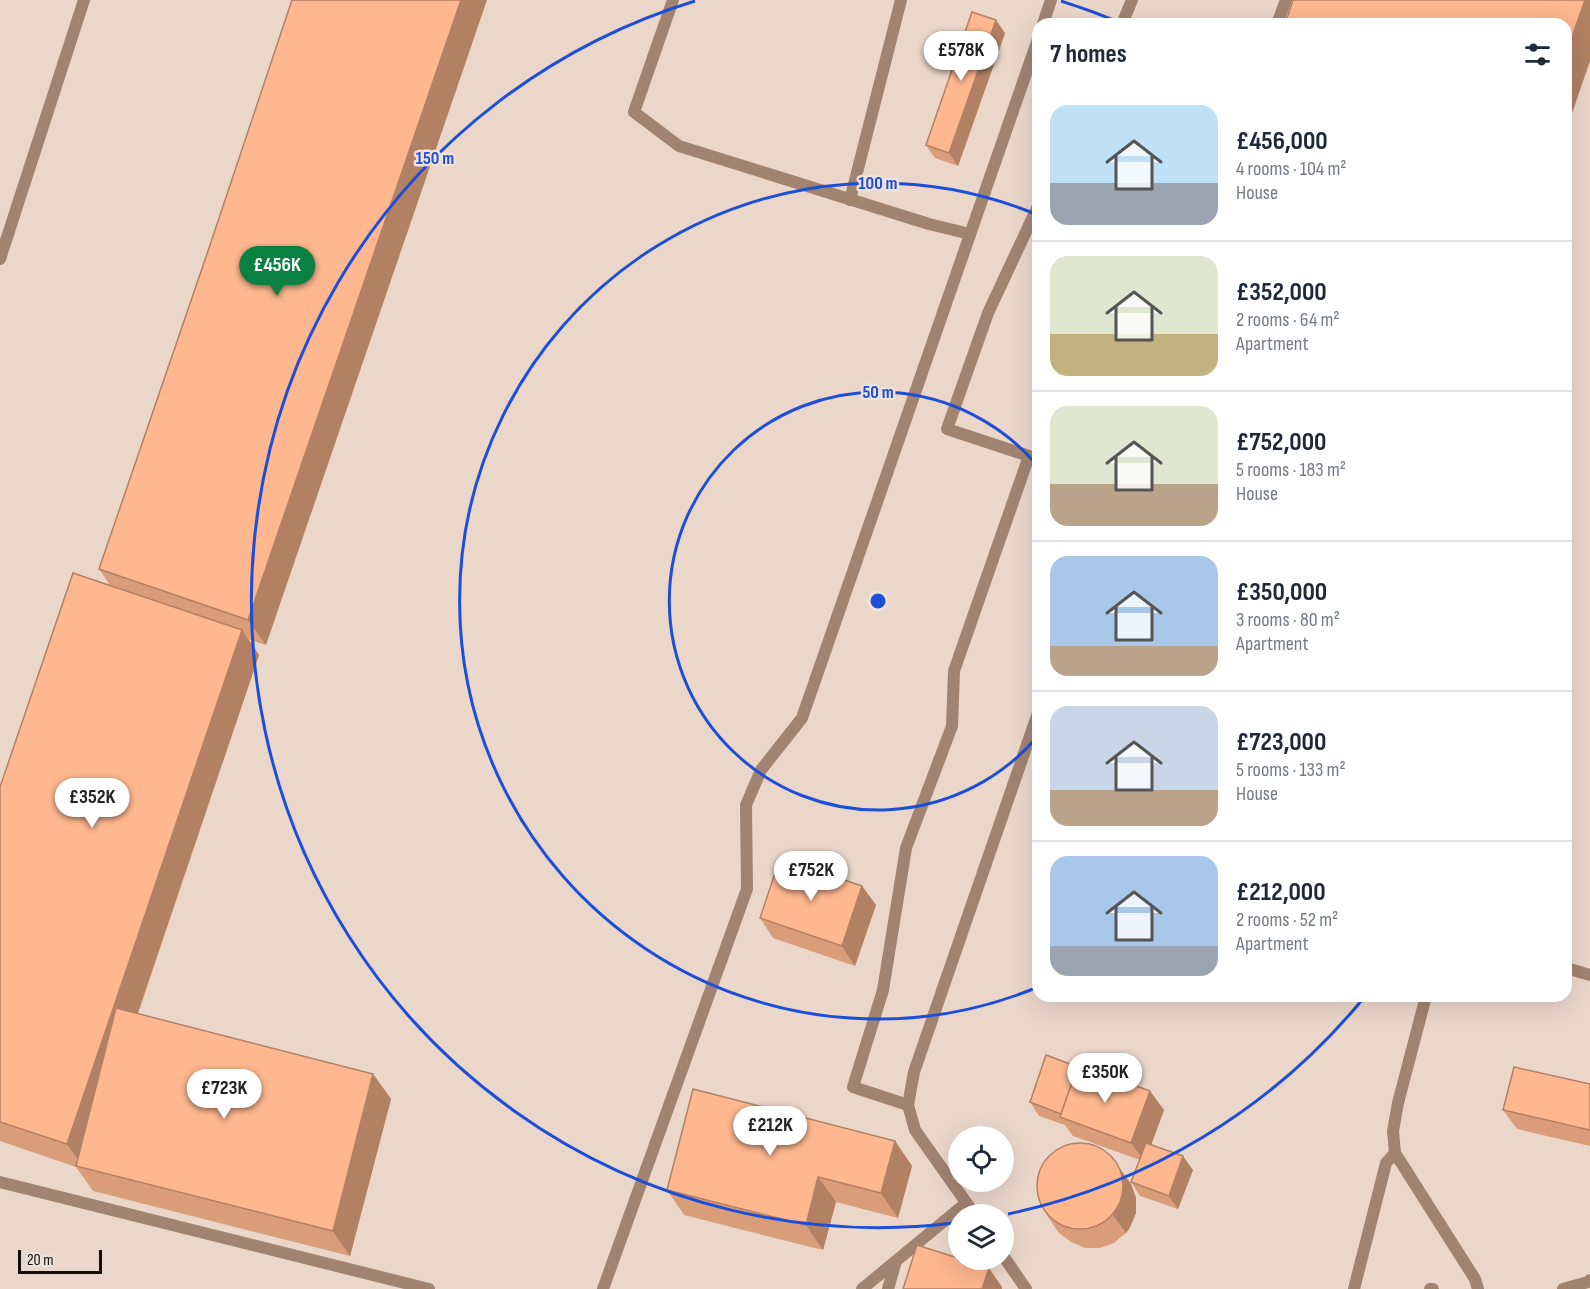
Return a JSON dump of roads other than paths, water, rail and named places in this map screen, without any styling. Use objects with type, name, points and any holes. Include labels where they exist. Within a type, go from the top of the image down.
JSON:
[{"type":"lane","points":[[0,259],[84,0]]},
{"type":"lane","points":[[673,0],[634,112],[679,146],[929,224],[970,234]]},
{"type":"lane","points":[[850,200],[901,0]]},
{"type":"lane","points":[[1045,18],[1052,0]]},
{"type":"lane","points":[[1124,18],[1132,0]]},
{"type":"lane","points":[[1279,18],[1286,0]]},
{"type":"lane","points":[[603,1289],[747,889],[746,805],[761,770],[802,718],[1032,56]]},
{"type":"lane","points":[[908,1105],[853,1087],[883,990],[906,848],[952,726],[954,671],[1029,456],[947,429],[988,313],[1032,219]]},
{"type":"lane","points":[[862,1289],[966,1203],[915,1130],[908,1105],[914,1072],[1032,730]]},
{"type":"lane","points":[[1572,970],[1590,975]]},
{"type":"lane","points":[[1424,1002],[1398,1103],[1393,1131],[1395,1153],[1475,1279],[1478,1289]]},
{"type":"lane","points":[[1354,1289],[1386,1163],[1395,1153]]},
{"type":"lane","points":[[0,1182],[429,1289]]},
{"type":"lane","points":[[888,1289],[896,1261]]},
{"type":"lane","points":[[1013,1270],[1026,1289]]},
{"type":"lane","points":[[1563,1289],[1590,1280]]}]
